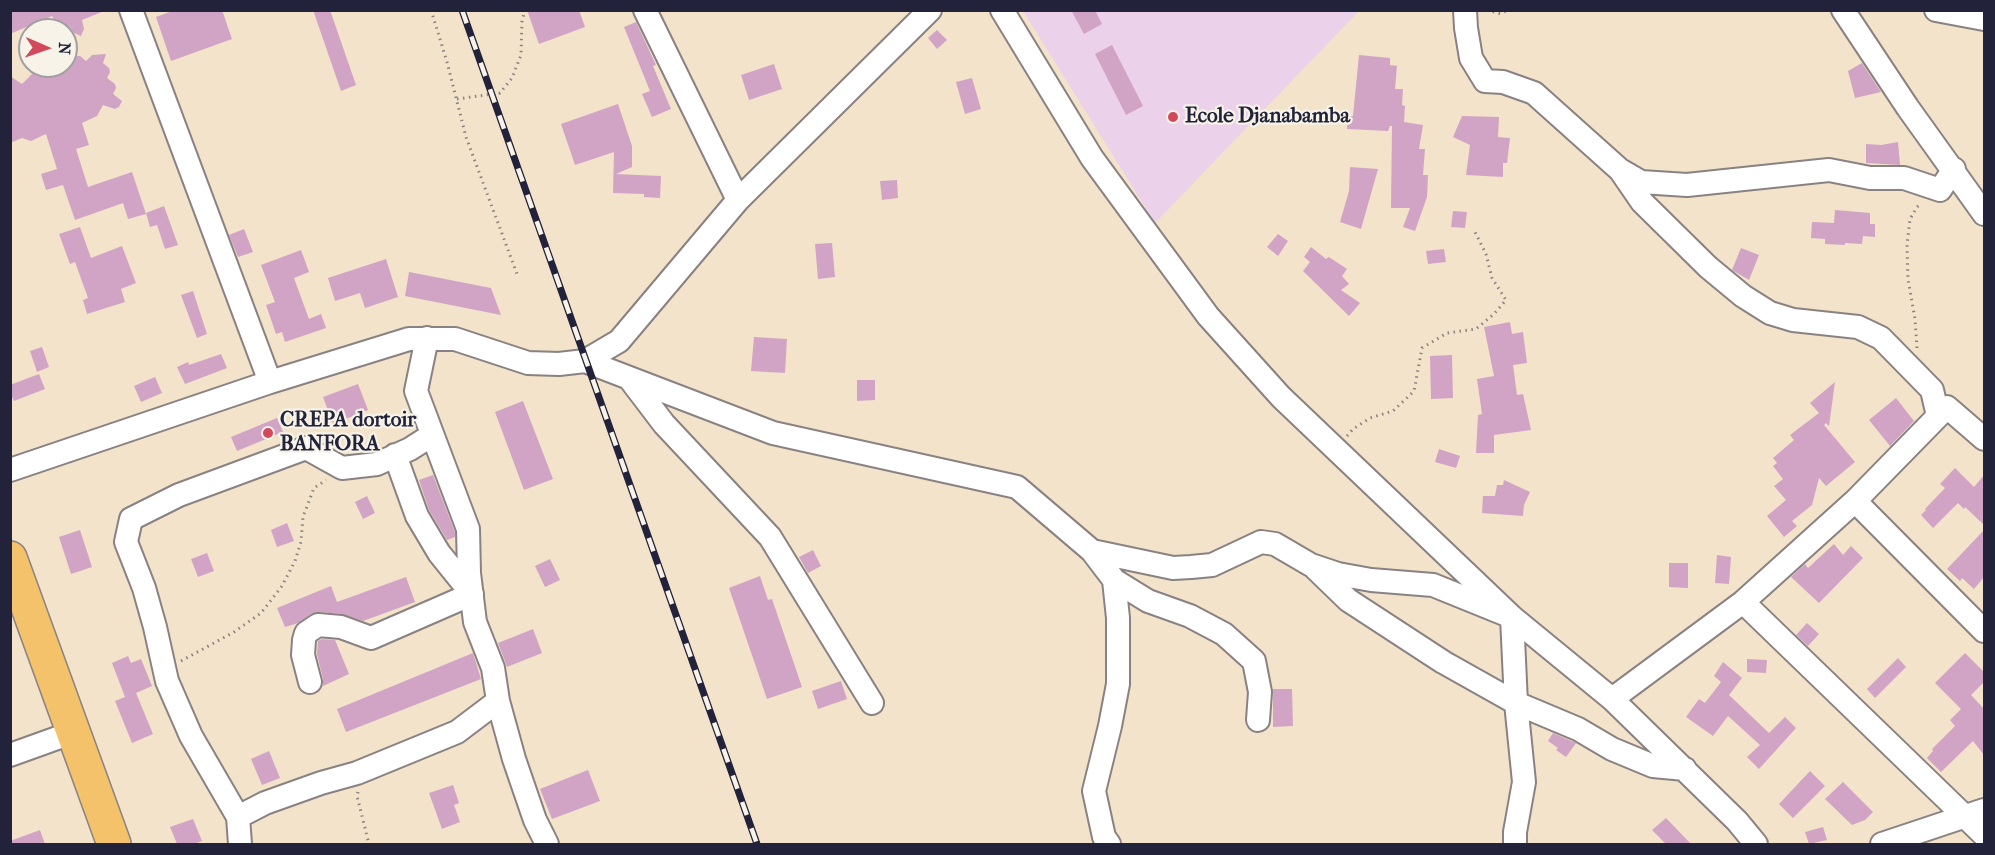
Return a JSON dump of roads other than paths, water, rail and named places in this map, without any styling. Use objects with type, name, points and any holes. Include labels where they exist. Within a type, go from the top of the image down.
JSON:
[{"type":"highway","points":[[10,558],[114,844]]},
{"type":"street","points":[[130,10],[270,382]]},
{"type":"street","points":[[645,10],[738,200]]},
{"type":"street","points":[[585,362],[619,341],[738,200],[930,10]]},
{"type":"street","points":[[1002,10],[1092,158],[1208,316],[1281,398],[1512,617],[1612,699],[1737,821],[1756,844]]},
{"type":"street","points":[[1465,10],[1471,58],[1485,81],[1503,82],[1534,93],[1620,170],[1641,182],[1687,185],[1829,170],[1870,178],[1904,178],[1940,190],[1954,169]]},
{"type":"street","points":[[1844,10],[1908,108],[1984,213]]},
{"type":"street","points":[[1936,10],[1984,19]]},
{"type":"street","points":[[1620,170],[1642,202],[1708,267],[1743,296],[1770,313],[1793,320],[1858,327],[1881,338],[1932,390],[1938,416]]},
{"type":"street","points":[[427,338],[416,391],[468,529],[469,573],[475,622],[493,668],[498,700],[514,759],[535,820],[547,844]]},
{"type":"street","points":[[10,470],[270,382],[409,339],[455,339],[528,363],[585,362],[773,433],[1017,488],[1092,551],[1114,580],[1148,602],[1190,616],[1224,634],[1254,661],[1260,692],[1258,720]]},
{"type":"street","points":[[629,378],[664,424],[770,537],[872,703]]},
{"type":"street","points":[[1612,699],[1743,602],[1854,501],[1947,407],[1984,439]]},
{"type":"street","points":[[240,844],[238,817],[191,736],[167,681],[144,588],[126,542],[130,519],[179,495],[306,448],[342,468],[376,464],[410,449],[432,435]]},
{"type":"street","points":[[395,455],[417,516],[439,553],[472,594]]},
{"type":"street","points":[[1854,501],[1984,631]]},
{"type":"street","points":[[1092,551],[1173,568],[1212,565],[1261,542],[1275,544],[1311,565],[1338,574],[1371,580],[1433,585],[1512,617]]},
{"type":"street","points":[[1311,565],[1348,600],[1443,663],[1516,703],[1578,729],[1612,749],[1653,765],[1684,769]]},
{"type":"street","points":[[1109,844],[1104,837],[1094,791],[1118,684],[1118,618],[1114,580]]},
{"type":"street","points":[[310,682],[303,655],[304,640],[306,633],[318,625],[341,627],[371,638],[472,594]]},
{"type":"street","points":[[1743,602],[1974,813],[1984,835]]},
{"type":"street","points":[[1512,617],[1516,703],[1524,782],[1515,844]]},
{"type":"street","points":[[238,817],[265,803],[363,770],[457,732],[498,700]]},
{"type":"street","points":[[10,755],[74,732]]},
{"type":"street","points":[[1882,844],[1974,813]]},
{"type":"railway","points":[[462,10],[757,844]]},
{"type":"place","name":"Ecole Djanabamba","points":[[1173,117]]},
{"type":"place","name":"CREPA dortoir BANFORA","points":[[268,433]]}]
